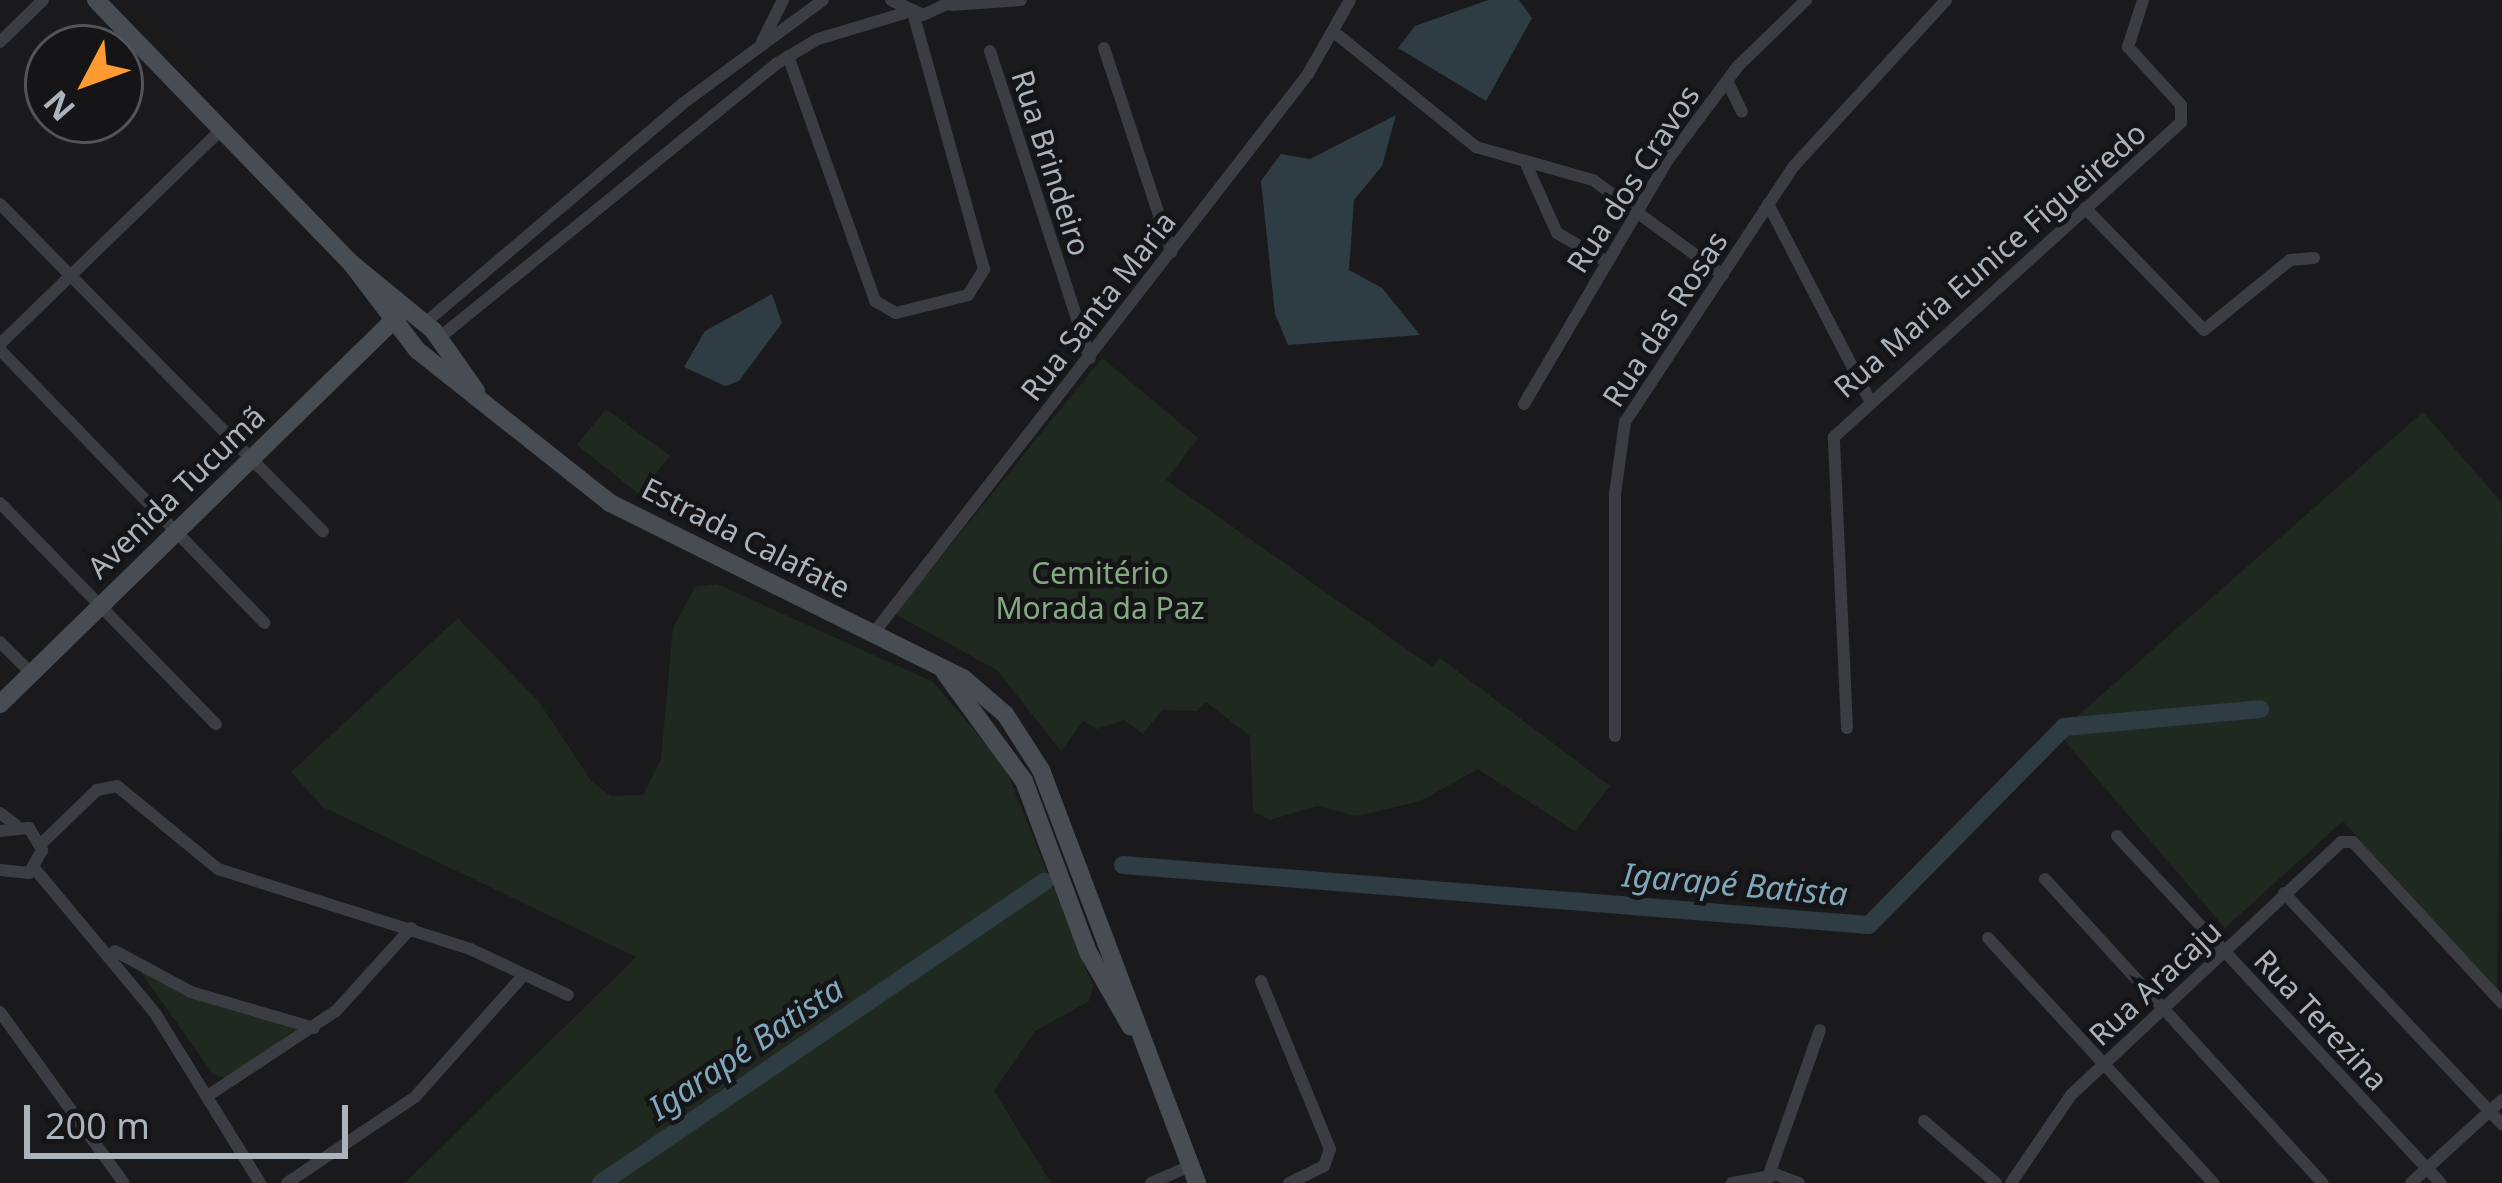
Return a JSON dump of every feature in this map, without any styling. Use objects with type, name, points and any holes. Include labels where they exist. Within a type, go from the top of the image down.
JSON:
[{"type":"street","points":[[0,42],[43,0]]},
{"type":"street","name":"Estrada Calafate","points":[[96,0],[351,263],[399,315],[429,360],[625,512],[973,685],[1015,726],[1097,949],[1193,1175]]},
{"type":"street","points":[[759,47],[783,0]]},
{"type":"street","points":[[424,323],[668,115],[823,0]]},
{"type":"street","points":[[788,56],[875,301],[896,314],[968,295],[984,269],[910,13],[891,0]]},
{"type":"street","points":[[429,360],[788,56],[953,2],[1021,0]]},
{"type":"street","name":"Rua Santa Maria","points":[[873,634],[1171,252],[1334,32],[1350,0]]},
{"type":"street","name":"Rua dos Cravos","points":[[1524,404],[1639,211],[1727,81],[1806,0]]},
{"type":"street","name":"Rua das Rosas","points":[[1615,736],[1620,433],[1768,204],[1946,0]]},
{"type":"street","name":"Rua Maria Eunice Figueiredo","points":[[1847,728],[1832,444],[1868,397],[2185,115],[2128,47],[2143,0]]},
{"type":"street","points":[[1334,32],[1464,139],[1527,166],[1593,181],[1723,275]]},
{"type":"street","points":[[1104,48],[1171,252]]},
{"type":"street","name":"Rua Brindeiro","points":[[990,51],[1090,358]]},
{"type":"street","points":[[1727,81],[1742,112]]},
{"type":"street","points":[[668,115],[689,138]]},
{"type":"street","points":[[222,129],[0,347],[266,623]]},
{"type":"street","points":[[1527,166],[1557,232],[1607,262]]},
{"type":"street","points":[[605,167],[626,189]]},
{"type":"street","points":[[0,204],[323,532]]},
{"type":"street","points":[[1768,204],[1868,397]]},
{"type":"street","points":[[2085,208],[2204,330],[2290,260],[2314,258]]},
{"type":"street","name":"Estrada Calafate","points":[[399,315],[424,323],[444,343],[476,392]]},
{"type":"street","name":"Avenida Tucumã","points":[[0,704],[399,315]]},
{"type":"street","points":[[0,503],[216,724]]},
{"type":"street","points":[[0,642],[31,673]]},
{"type":"street","points":[[34,869],[41,844],[97,790],[117,786],[218,869],[411,928],[568,995]]},
{"type":"street","points":[[0,813],[41,844]]},
{"type":"street","points":[[0,831],[16,825]]},
{"type":"street","name":"Rua Terezina","points":[[2117,836],[2441,1183]]},
{"type":"street","name":"Rua Aracaju","points":[[2011,1183],[2050,1120],[2335,844],[2353,842],[2502,1004]]},
{"type":"street","points":[[3,877],[34,869]]},
{"type":"street","points":[[34,869],[106,946],[209,1095],[260,1183]]},
{"type":"street","points":[[2045,879],[2323,1183]]},
{"type":"street","points":[[2284,893],[2502,1124]]},
{"type":"street","points":[[209,1095],[314,1028],[411,928]]},
{"type":"street","points":[[1988,938],[2213,1183]]},
{"type":"street","points":[[106,946],[191,992],[314,1028]]},
{"type":"street","points":[[287,1183],[404,1106],[522,977]]},
{"type":"street","points":[[1261,981],[1330,1149],[1324,1166],[1289,1183]]},
{"type":"street","points":[[0,1012],[124,1183]]},
{"type":"street","points":[[1768,1179],[1820,1030]]},
{"type":"street","points":[[2411,1183],[2502,1100]]},
{"type":"street","points":[[1924,1121],[1996,1183]]},
{"type":"street","points":[[1151,1183],[1193,1175]]},
{"type":"street","points":[[1732,1183],[1768,1179],[1799,1183]]},
{"type":"green space","name":"Cemitério Morada da Paz","points":[[1102,358],[1198,438],[1166,480],[1432,667],[1440,658],[1610,786],[1575,831],[1478,769],[1420,801],[1357,816],[1317,806],[1270,820],[1253,811],[1250,736],[1206,702],[1197,711],[1162,710],[1143,734],[1124,720],[1097,729],[1083,721],[1061,751],[997,670],[895,614]]},
{"type":"green space","points":[[606,409],[670,456],[639,494],[577,445]]},
{"type":"green space","points":[[2423,412],[2502,503],[2497,998],[2343,821],[2225,928],[2058,733]]},
{"type":"green space","points":[[717,584],[933,682],[1004,765],[1093,986],[1089,1001],[1035,1031],[994,1091],[1051,1183],[405,1183],[636,957],[323,807],[291,772],[458,618],[539,702],[592,782],[611,796],[643,795],[661,759],[673,628],[695,587]]},
{"type":"green space","points":[[140,971],[292,1023],[295,1030],[226,1078],[213,1074]]},
{"type":"shaded area","points":[[1488,0],[1519,0],[1532,18],[1486,101],[1398,48],[1415,26]]},
{"type":"shaded area","points":[[1396,115],[1382,166],[1354,200],[1349,270],[1382,288],[1420,335],[1288,345],[1275,314],[1261,181],[1281,154],[1310,159]]},
{"type":"shaded area","points":[[772,294],[782,323],[739,381],[725,386],[684,367],[705,331]]},
{"type":"waterway","name":"Igarapé Batista","points":[[1123,865],[1869,925],[2064,727],[2260,709]]},
{"type":"waterway","name":"Igarapé Batista","points":[[601,1183],[1044,882]]}]
